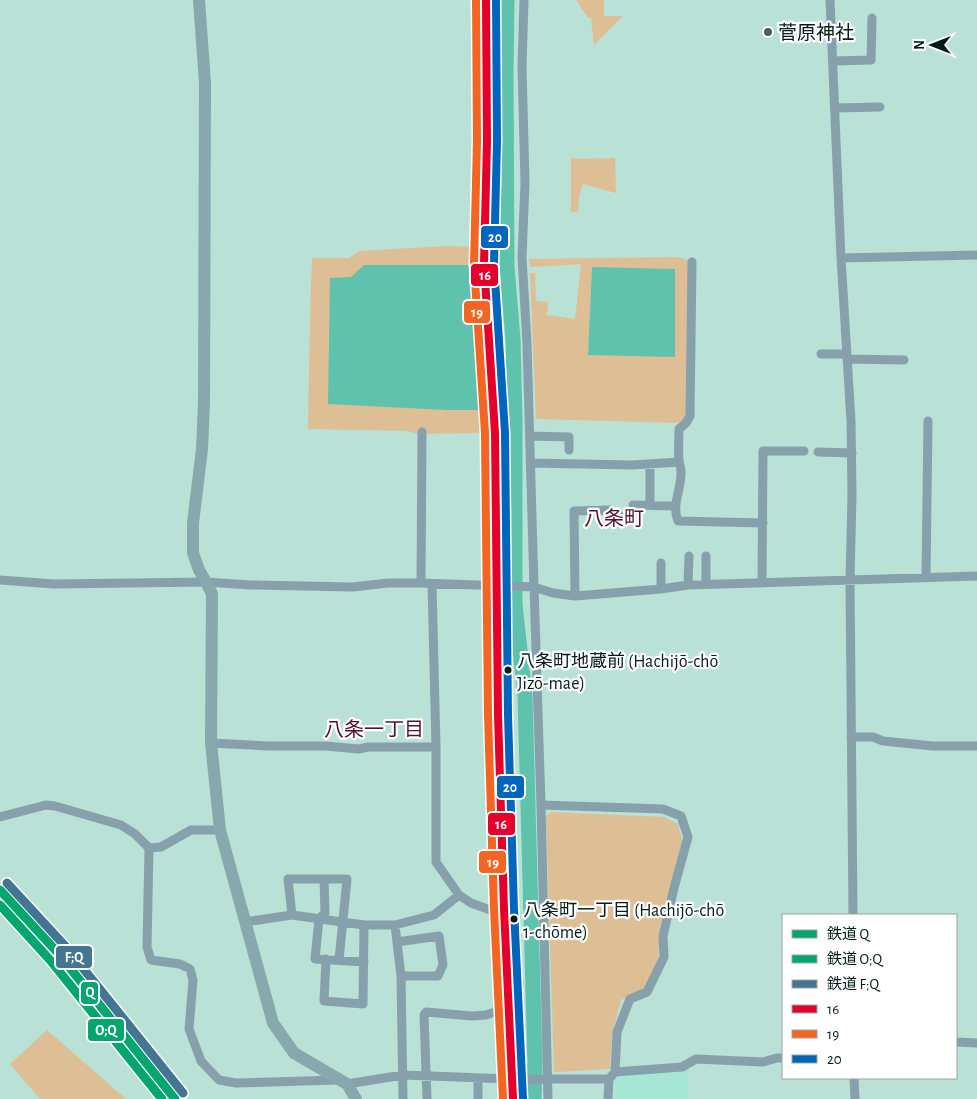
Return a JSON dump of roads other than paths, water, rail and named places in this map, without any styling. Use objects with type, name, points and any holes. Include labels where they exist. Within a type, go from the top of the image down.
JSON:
[{"type":"street","points":[[200,0],[205,83],[204,394],[202,449],[193,523],[193,553],[199,570],[212,594],[211,743],[220,830],[273,1023],[294,1053],[343,1082],[356,1099]]},
{"type":"street","points":[[486,0],[487,142],[484,264],[495,433],[500,586],[498,715],[504,909],[514,1080],[513,1099]]},
{"type":"street","points":[[524,0],[522,67],[525,183],[522,257],[531,463],[532,587],[541,805],[545,1080],[548,1099]]},
{"type":"street","points":[[830,0],[841,258],[852,453],[850,580],[853,914]]},
{"type":"street","points":[[832,61],[871,60],[872,18]]},
{"type":"street","points":[[835,108],[880,107]]},
{"type":"street","points":[[841,258],[977,256]]},
{"type":"street","points":[[692,262],[690,416],[679,429],[681,482],[675,506],[676,515],[678,521],[763,523]]},
{"type":"street","points":[[821,354],[904,360]]},
{"type":"street","points":[[926,578],[928,420]]},
{"type":"street","points":[[421,583],[422,432]]},
{"type":"street","points":[[530,436],[569,437],[568,450]]},
{"type":"street","points":[[762,582],[763,451],[804,451]]},
{"type":"street","points":[[818,452],[852,453]]},
{"type":"street","points":[[531,463],[632,465],[679,462]]},
{"type":"street","points":[[650,464],[650,505]]},
{"type":"street","points":[[632,505],[675,506]]},
{"type":"street","points":[[575,596],[574,511],[611,510],[619,516],[619,523]]},
{"type":"street","points":[[688,585],[689,556]]},
{"type":"street","points":[[706,556],[706,584]]},
{"type":"street","points":[[661,563],[661,589]]},
{"type":"street","points":[[0,580],[50,584],[206,582],[353,587],[421,583],[532,587],[553,593],[575,596],[706,584],[977,576]]},
{"type":"street","points":[[432,584],[436,747],[436,862],[459,895],[471,903],[493,911],[504,909]]},
{"type":"street","points":[[851,737],[873,737],[883,741],[933,746],[977,746]]},
{"type":"street","points":[[211,743],[325,746],[359,749],[368,747],[436,747]]},
{"type":"street","points":[[541,805],[663,809],[681,816],[688,837],[663,936],[664,957],[647,992],[630,999],[617,1032],[608,1099]]},
{"type":"street","points":[[0,817],[46,806],[56,806],[122,825],[135,834],[149,848],[147,947],[152,960],[180,964],[190,969],[193,980],[189,1029],[201,1061],[219,1080],[236,1083],[343,1082],[403,1075],[545,1080],[612,1076],[682,1067],[696,1059],[763,1062],[782,1058]]},
{"type":"street","points":[[149,848],[161,847],[191,830],[220,830]]},
{"type":"street","points":[[292,915],[288,879],[347,879],[339,960]]},
{"type":"street","points":[[324,879],[325,913],[319,919],[315,959],[364,962]]},
{"type":"street","points":[[246,922],[292,915],[364,925],[395,924],[434,915],[459,895]]},
{"type":"street","points":[[493,911],[501,1010],[511,1033]]},
{"type":"street","points":[[395,924],[401,976],[403,1099]]},
{"type":"street","points":[[326,959],[324,1001],[363,1004],[364,925]]},
{"type":"street","points":[[397,942],[439,936],[442,965],[438,976],[401,976]]},
{"type":"street","points":[[427,1099],[424,1015],[426,1012],[472,1016],[486,1015],[501,1010]]},
{"type":"street","points":[[957,1042],[977,1043]]},
{"type":"street","points":[[478,1078],[478,1099]]},
{"type":"street","points":[[854,1079],[855,1099]]},
{"type":"waterway","points":[[507,0],[507,267],[513,339],[515,420],[515,604],[525,696],[535,1064],[534,1099]]},
{"type":"rail line","name":"F;Q","points":[[7,883],[66,947],[183,1093]]},
{"type":"rail line","name":"Q","points":[[0,890],[58,953],[175,1099]]},
{"type":"rail line","name":"O;Q","points":[[0,905],[50,960],[162,1099]]},
{"type":"place","name":"菅原神社","points":[[768,32]]},
{"type":"place","name":"八条町地蔵前 (Hachijō-chō Jizō-mae)","points":[[508,670]]},
{"type":"place","name":"八条町一丁目 (Hachijō-chō 1-chōme)","points":[[514,919]]},
{"type":"district","name":"八条町","points":[[614,518]]},
{"type":"district","name":"八条一丁目","points":[[374,729]]}]
